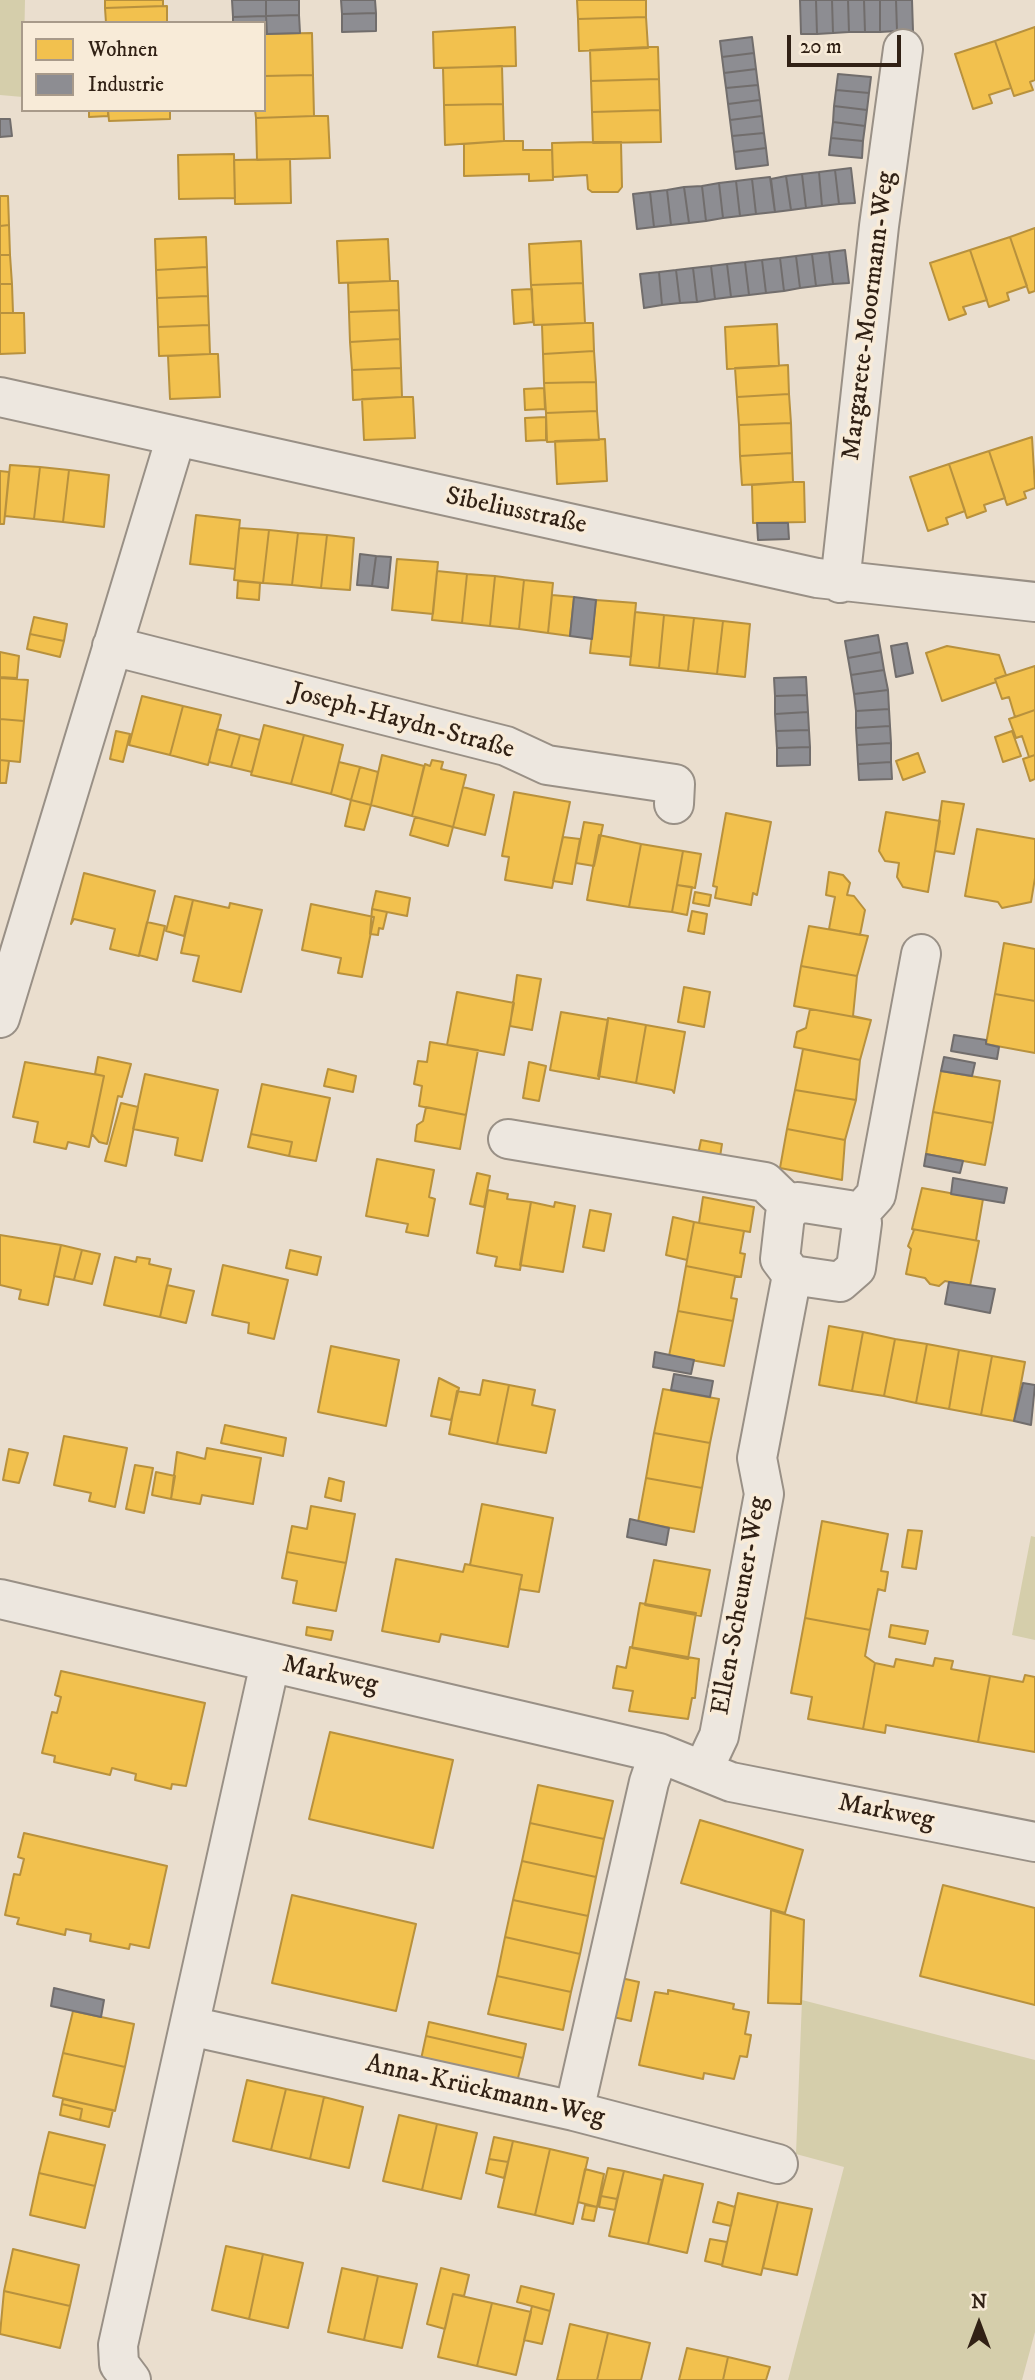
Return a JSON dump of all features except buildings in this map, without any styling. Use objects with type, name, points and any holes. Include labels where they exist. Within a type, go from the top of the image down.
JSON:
[{"type":"street","name":"Margarete-Moormann-Weg","points":[[840,583],[879,226],[903,49]]},
{"type":"street","name":"Sibeliusstraße","points":[[0,397],[840,583],[1035,603]]},
{"type":"street","points":[[0,1018],[176,437]]},
{"type":"street","name":"Joseph-Haydn-Straße","points":[[112,646],[506,746],[547,765],[674,784],[674,804]]},
{"type":"street","points":[[857,1216],[876,1195],[920,954]]},
{"type":"street","points":[[508,1139],[765,1182],[792,1208],[798,1202],[849,1210],[857,1216],[862,1223],[856,1268],[840,1282],[792,1275]]},
{"type":"street","name":"Ellen-Scheuner-Weg","points":[[703,1770],[719,1736],[764,1494],[757,1458],[792,1275],[780,1259],[785,1215],[792,1208]]},
{"type":"street","name":"Markweg","points":[[0,1599],[659,1753],[731,1782],[1035,1842]]},
{"type":"street","points":[[131,2380],[119,2364],[118,2345],[270,1662]]},
{"type":"street","points":[[574,2111],[649,1782],[659,1753]]},
{"type":"street","name":"Anna-Krückmann-Weg","points":[[190,2026],[574,2111],[778,2164]]},
{"type":"shaded area","points":[[0,0],[25,0],[25,21],[21,21],[21,97],[0,95]]},
{"type":"shaded area","points":[[1031,1536],[1035,1537],[1035,1640],[1012,1635]]},
{"type":"shaded area","points":[[802,2000],[1035,2060],[1035,2332],[1022,2380],[788,2380],[844,2167],[796,2154]]}]
